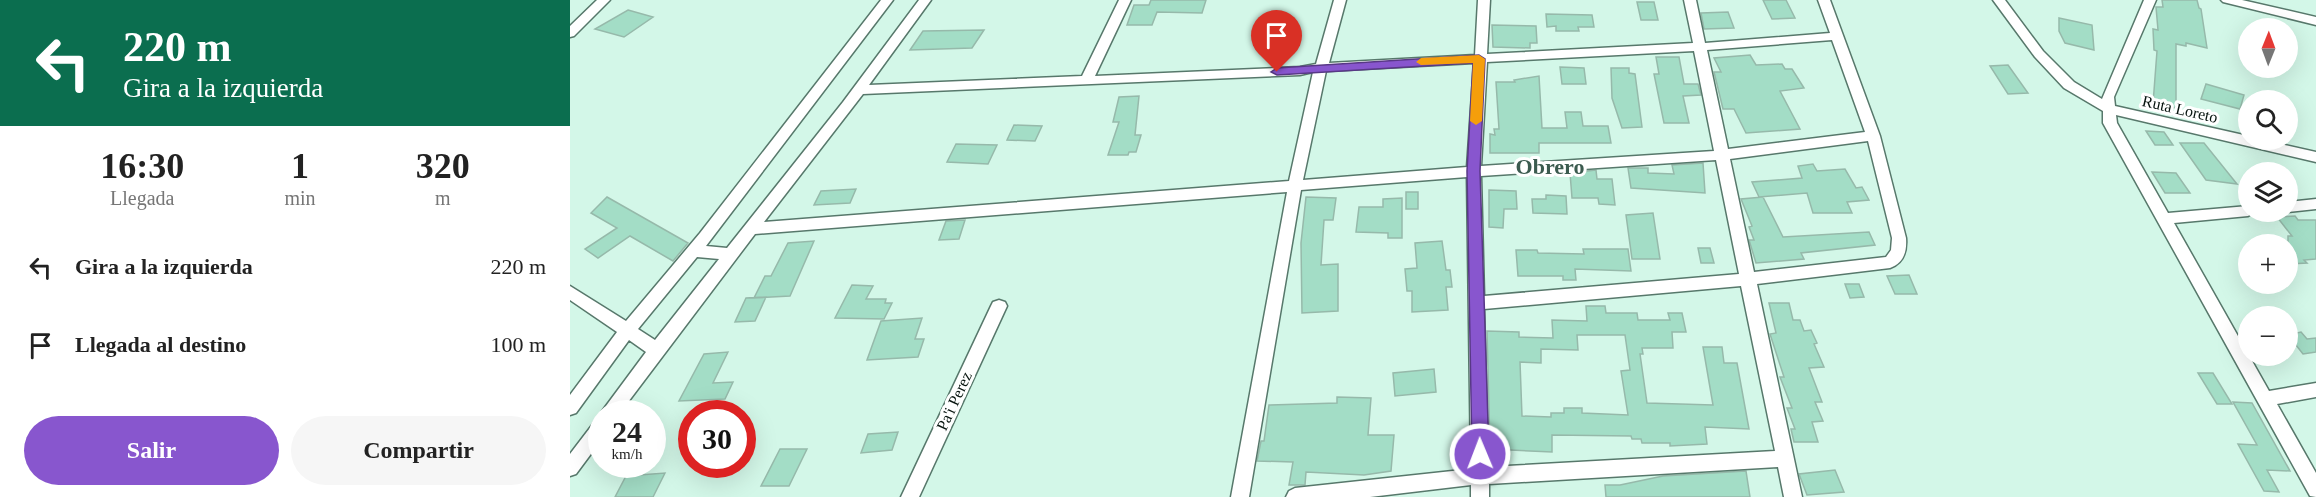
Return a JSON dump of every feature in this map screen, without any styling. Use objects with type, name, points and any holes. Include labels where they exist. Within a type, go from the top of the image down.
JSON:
[{"type":"street","points":[[570,33],[603,0]]},
{"type":"street","points":[[570,408],[627,331],[694,251],[887,0]]},
{"type":"street","points":[[619,400],[861,90],[925,0]]},
{"type":"street","points":[[1087,80],[1125,0]]},
{"type":"street","points":[[1240,497],[1295,185],[1321,67],[1340,0]]},
{"type":"street","points":[[1480,497],[1474,171],[1484,0]]},
{"type":"street","points":[[1690,0],[1793,497]]},
{"type":"street","points":[[1477,303],[1748,279],[1890,262],[1899,252],[1899,238],[1873,136],[1824,0]]},
{"type":"street","name":"Ruta Loreto","points":[[1999,0],[2039,54],[2069,85],[2107,108],[2316,158]]},
{"type":"street","points":[[2150,0],[2108,97],[2107,108],[2110,123],[2316,490]]},
{"type":"street","points":[[2227,0],[2316,21]]},
{"type":"street","points":[[861,90],[1300,71],[1321,67],[1699,47],[1837,36]]},
{"type":"street","points":[[751,229],[1474,171],[1722,155],[1873,136]]},
{"type":"street","points":[[2298,206],[2316,204]]},
{"type":"street","points":[[2163,219],[2238,212]]},
{"type":"street","points":[[694,251],[731,254]]},
{"type":"street","points":[[570,292],[656,350]]},
{"type":"street","name":"Pa'i Perez","points":[[910,497],[999,306]]},
{"type":"street","points":[[2264,399],[2316,390]]},
{"type":"street","points":[[570,468],[588,444]]},
{"type":"street","points":[[1295,497],[1481,476],[1786,458]]},
{"type":"building","points":[[1151,0],[1206,0],[1202,13],[1157,12],[1152,25],[1127,25],[1134,5],[1149,5]]},
{"type":"building","points":[[1763,0],[1786,0],[1795,18],[1772,19]]},
{"type":"building","points":[[2162,0],[2197,0],[2201,9],[2207,48],[2186,43],[2186,46],[2176,44],[2176,108],[2153,104],[2157,51],[2154,50],[2153,29],[2158,30],[2156,7],[2163,7]]},
{"type":"building","points":[[1637,2],[1654,2],[1658,20],[1641,20]]},
{"type":"building","points":[[628,10],[653,17],[624,37],[595,29]]},
{"type":"building","points":[[1728,12],[1734,28],[1704,29],[1701,13]]},
{"type":"building","points":[[1546,14],[1592,15],[1594,27],[1578,27],[1579,31],[1556,31],[1556,26],[1547,27]]},
{"type":"building","points":[[2059,18],[2092,25],[2094,50],[2065,43],[2059,31]]},
{"type":"building","points":[[1492,25],[1536,26],[1537,43],[1530,43],[1530,48],[1493,47]]},
{"type":"building","points":[[984,30],[972,48],[910,50],[923,31]]},
{"type":"building","points":[[1750,55],[1756,65],[1782,64],[1785,69],[1792,69],[1804,88],[1780,91],[1800,129],[1746,133],[1734,109],[1723,109],[1714,72],[1721,72],[1714,58]]},
{"type":"building","points":[[1656,57],[1679,57],[1684,84],[1698,84],[1701,95],[1683,96],[1689,123],[1664,123],[1654,74],[1659,74]]},
{"type":"building","points":[[2008,65],[2028,93],[2008,94],[1990,66]]},
{"type":"building","points":[[1560,67],[1584,68],[1586,84],[1562,84]]},
{"type":"building","points":[[1611,68],[1629,68],[1629,73],[1635,74],[1642,127],[1622,128],[1612,98]]},
{"type":"building","points":[[1539,76],[1542,128],[1567,128],[1565,112],[1581,112],[1583,126],[1608,126],[1611,143],[1539,143],[1539,153],[1490,153],[1490,134],[1495,135],[1494,129],[1499,129],[1496,82],[1515,82],[1514,80]]},
{"type":"building","points":[[2206,84],[2238,93],[2238,108],[2201,99]]},
{"type":"building","points":[[1139,96],[1135,135],[1141,135],[1136,152],[1129,152],[1128,155],[1108,155],[1119,122],[1113,122],[1119,97]]},
{"type":"building","points":[[1014,125],[1042,126],[1035,141],[1007,140]]},
{"type":"building","points":[[2146,131],[2164,132],[2173,145],[2155,145]]},
{"type":"building","points":[[2180,143],[2204,143],[2237,184],[2206,180]]},
{"type":"building","points":[[956,144],[997,145],[988,164],[947,162]]},
{"type":"building","points":[[1703,163],[1705,193],[1631,188],[1628,168],[1648,168],[1648,173],[1674,174],[1672,165]]},
{"type":"building","points":[[1813,164],[1817,171],[1845,169],[1856,188],[1862,187],[1869,200],[1847,202],[1852,213],[1813,213],[1807,193],[1759,197],[1752,182],[1802,178],[1798,166]]},
{"type":"building","points":[[1596,170],[1597,179],[1612,179],[1615,205],[1599,204],[1598,198],[1572,198],[1570,173]]},
{"type":"building","points":[[2152,172],[2176,173],[2190,193],[2165,193]]},
{"type":"building","points":[[856,189],[850,203],[814,205],[821,191]]},
{"type":"building","points":[[1489,190],[1516,191],[1517,209],[1504,209],[1503,228],[1489,227]]},
{"type":"building","points":[[1406,192],[1418,192],[1418,209],[1406,209]]},
{"type":"building","points":[[1546,195],[1566,196],[1567,214],[1533,213],[1532,199],[1546,199]]},
{"type":"building","points":[[607,197],[688,243],[673,261],[630,236],[598,258],[585,249],[617,228],[591,213]]},
{"type":"building","points":[[1306,197],[1336,198],[1333,220],[1324,220],[1321,265],[1338,264],[1338,311],[1302,313],[1301,243]]},
{"type":"building","points":[[1763,197],[1783,237],[1869,232],[1875,245],[1801,253],[1804,259],[1756,263],[1749,240],[1754,240],[1749,227],[1752,226],[1741,199]]},
{"type":"building","points":[[1402,198],[1402,238],[1388,238],[1388,233],[1356,232],[1359,207],[1383,207],[1383,199]]},
{"type":"building","points":[[1653,213],[1660,259],[1632,259],[1626,215]]},
{"type":"building","points":[[965,220],[959,239],[939,240],[946,221]]},
{"type":"building","points":[[2316,220],[2316,259],[2304,260],[2307,263],[2298,263],[2298,234],[2290,234],[2281,222]]},
{"type":"building","points":[[814,241],[790,296],[754,298],[765,276],[771,276],[788,243]]},
{"type":"building","points":[[1442,241],[1446,270],[1450,270],[1452,287],[1446,287],[1448,310],[1412,312],[1412,291],[1407,291],[1405,269],[1417,268],[1415,243]]},
{"type":"building","points":[[1698,248],[1710,248],[1714,263],[1701,263]]},
{"type":"building","points":[[1583,249],[1628,249],[1631,271],[1575,269],[1576,280],[1563,280],[1563,276],[1518,276],[1516,250],[1584,254]]},
{"type":"building","points":[[1909,275],[1917,294],[1895,294],[1887,276]]},
{"type":"building","points":[[1845,284],[1859,284],[1864,297],[1850,298]]},
{"type":"building","points":[[852,285],[873,286],[866,299],[886,299],[885,303],[892,303],[884,319],[835,318]]},
{"type":"building","points":[[766,297],[755,321],[735,322],[746,298]]},
{"type":"building","points":[[1769,303],[1789,303],[1793,320],[1800,320],[1804,331],[1811,330],[1817,343],[1814,344],[1824,367],[1809,368],[1822,402],[1815,402],[1823,421],[1812,422],[1818,442],[1794,442],[1791,429],[1795,429],[1787,408],[1792,408],[1780,377],[1784,377],[1770,334],[1776,333]]},
{"type":"building","points":[[1586,306],[1605,306],[1606,313],[1637,313],[1638,320],[1670,320],[1668,313],[1682,313],[1686,332],[1672,332],[1673,348],[1642,348],[1643,354],[1640,354],[1647,403],[1713,405],[1703,347],[1722,347],[1724,363],[1737,363],[1749,429],[1705,427],[1707,444],[1670,446],[1670,443],[1642,443],[1641,439],[1632,439],[1631,436],[1552,435],[1552,452],[1490,449],[1487,331],[1519,332],[1519,337],[1553,338],[1552,320],[1587,321]],"holes":[[[1577,335],[1625,335],[1630,370],[1621,371],[1628,415],[1582,413],[1582,408],[1564,408],[1564,413],[1551,413],[1551,417],[1522,416],[1520,362],[1541,363],[1541,349],[1578,350]]]},
{"type":"building","points":[[922,318],[915,339],[924,339],[918,357],[867,360],[881,321]]},
{"type":"building","points":[[2301,332],[2307,339],[2316,338],[2316,352],[2303,354],[2298,348],[2298,333]]},
{"type":"building","points":[[728,352],[713,383],[733,382],[725,399],[680,400],[704,354]]},
{"type":"building","points":[[1434,369],[1436,392],[1395,396],[1393,373]]},
{"type":"building","points":[[2198,373],[2213,373],[2232,404],[2217,404]]},
{"type":"building","points":[[1337,397],[1371,398],[1368,435],[1394,435],[1391,471],[1364,475],[1306,472],[1305,485],[1289,485],[1293,462],[1257,461],[1261,441],[1264,441],[1269,405],[1337,403]]},
{"type":"building","points":[[2233,402],[2252,403],[2290,471],[2267,470],[2279,492],[2264,491],[2238,444],[2257,445]]},
{"type":"building","points":[[898,432],[892,450],[861,453],[868,434]]},
{"type":"building","points":[[780,449],[807,449],[789,486],[761,486]]},
{"type":"building","points":[[1835,470],[1844,492],[1807,495],[1799,474]]},
{"type":"building","points":[[1746,471],[1750,497],[1606,497],[1605,485],[1620,485],[1663,476]]},
{"type":"building","points":[[625,478],[662,478],[653,497],[615,497]]},
{"type":"slow traffic","points":[[1421,62],[1479,59],[1476,121]]},
{"type":"district","name":"Obrero","points":[[1550,166]]},
{"type":"route","points":[[1277,72],[1321,67],[1479,59],[1474,171],[1480,454]]}]
